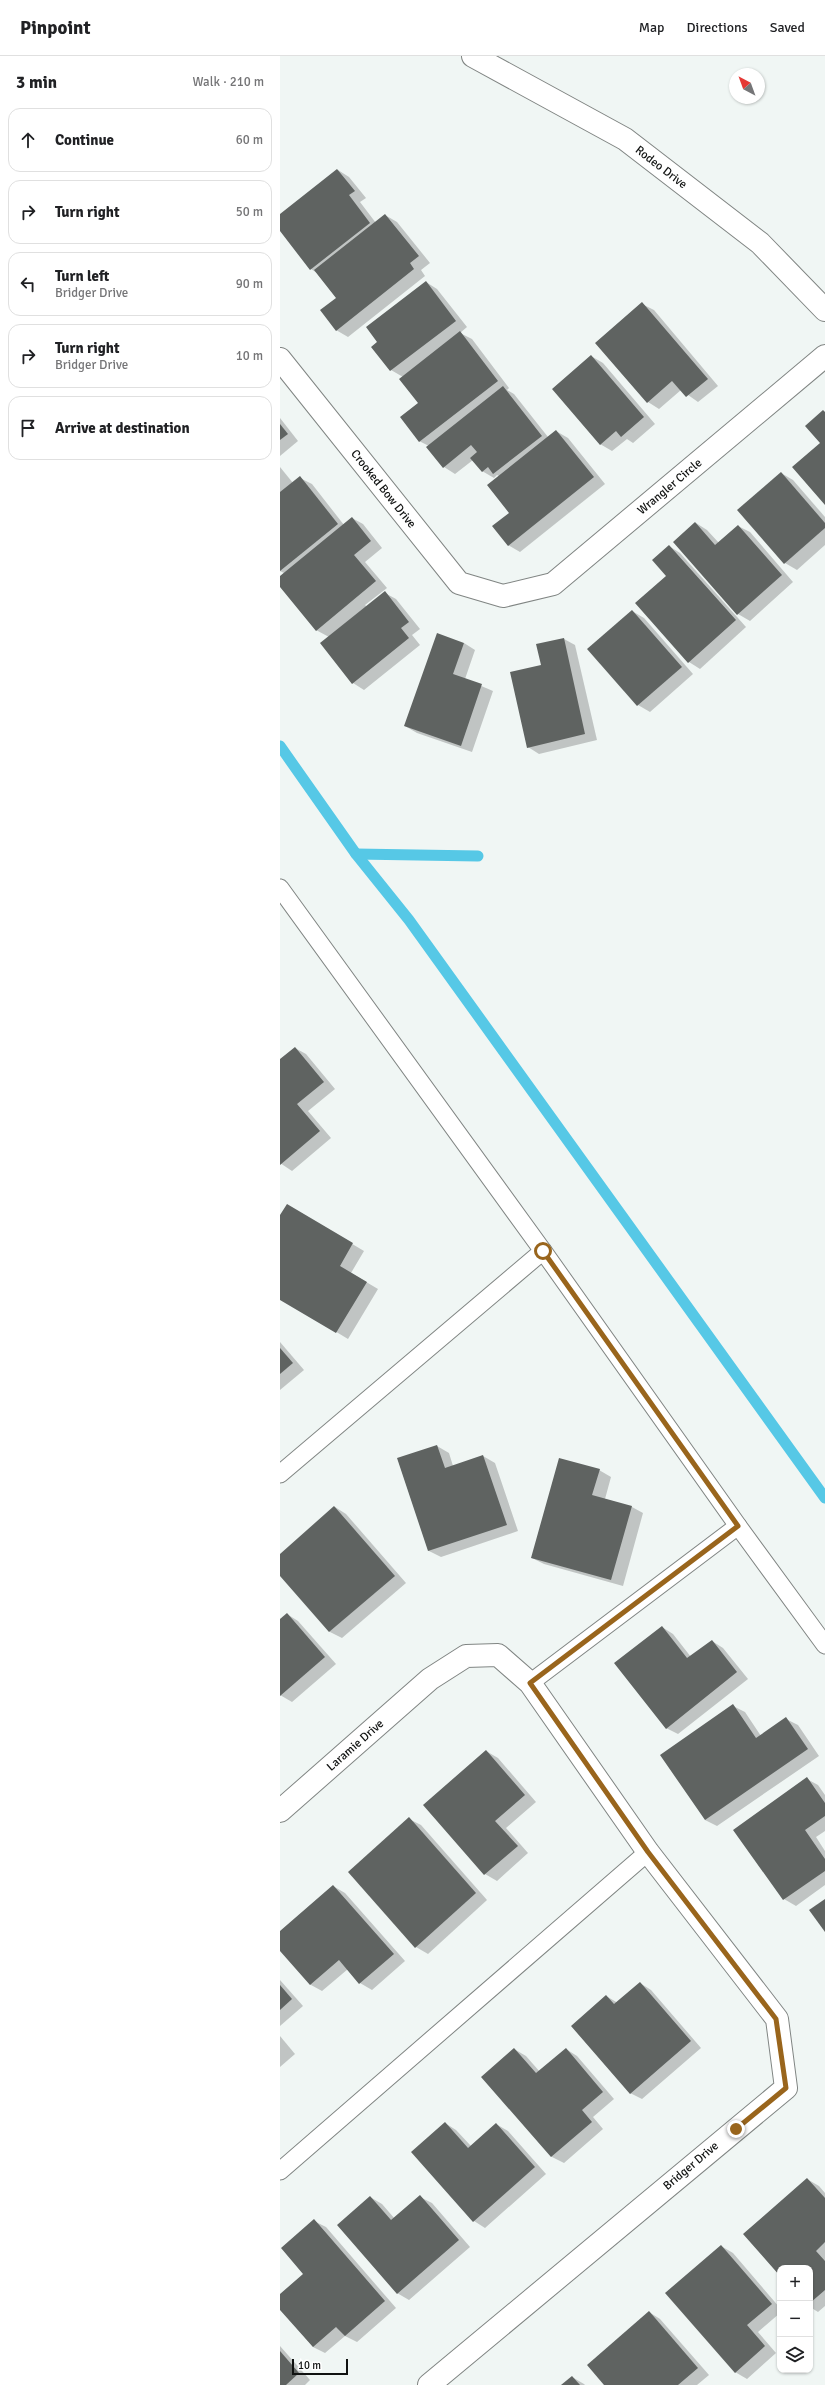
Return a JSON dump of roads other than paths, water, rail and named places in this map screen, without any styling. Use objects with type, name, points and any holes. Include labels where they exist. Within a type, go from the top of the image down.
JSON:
[{"type":"street","name":"Rodeo Drive","points":[[473,56],[625,139],[760,243],[825,310]]},
{"type":"street","name":"Wrangler Circle","points":[[503,596],[553,584],[825,356]]},
{"type":"street","name":"Crooked Bow Drive","points":[[280,359],[459,583],[503,596]]},
{"type":"street","name":"Bridger Drive","points":[[429,2385],[786,2088],[776,2019],[648,1852],[530,1683],[498,1655],[466,1656],[430,1679]]},
{"type":"street","name":"Laramie Drive","points":[[280,1811],[430,1679]]},
{"type":"lane","points":[[280,888],[543,1251],[738,1526],[825,1645]]},
{"type":"lane","points":[[280,1474],[543,1251]]},
{"type":"lane","points":[[530,1683],[738,1526]]},
{"type":"lane","points":[[280,2170],[648,1852]]},
{"type":"waterway","points":[[280,746],[356,854],[409,920],[825,1498]]},
{"type":"waterway","points":[[356,854],[478,856]]}]
